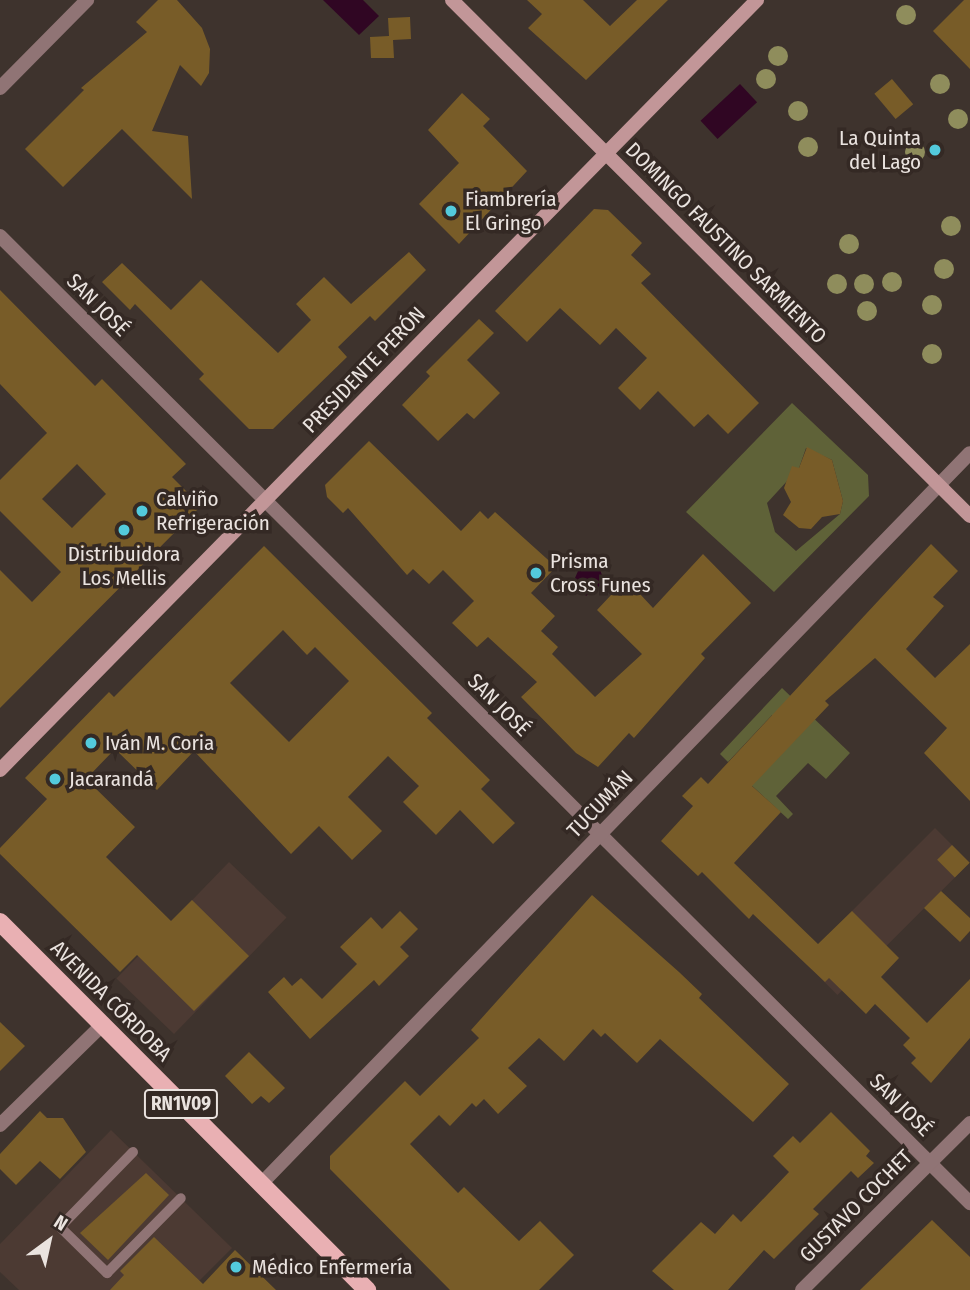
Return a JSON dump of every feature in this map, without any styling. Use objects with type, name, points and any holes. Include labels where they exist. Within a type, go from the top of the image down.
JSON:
[{"type":"main road","name":"DOMINGO FAUSTINO SARMIENTO","points":[[452,0],[970,516]]},
{"type":"main road","name":"PRESIDENTE PERÓN","points":[[0,769],[757,0]]},
{"type":"main road","name":"AVENIDA CÓRDOBA","points":[[0,922],[367,1290]]},
{"type":"street","points":[[0,88],[87,0]]},
{"type":"street","name":"SAN JOSÉ","points":[[0,236],[970,1203]]},
{"type":"street","name":"TUCUMÁN","points":[[261,1184],[970,453]]},
{"type":"street","points":[[0,1125],[102,1025]]},
{"type":"street","name":"GUSTAVO COCHET","points":[[802,1290],[970,1123]]},
{"type":"lane","points":[[133,1153],[60,1227],[107,1273],[181,1198]]},
{"type":"shaded area","points":[[323,0],[363,0],[379,16],[359,35]]},
{"type":"shaded area","points":[[740,84],[757,102],[718,139],[701,121]]},
{"type":"shaded area","points":[[582,562],[597,563],[605,582],[586,596],[575,578]]},
{"type":"shaded area","points":[[935,828],[970,863],[837,995],[803,960]]},
{"type":"shaded area","points":[[229,862],[287,918],[174,1034],[116,979]]},
{"type":"shaded area","points":[[111,1130],[232,1248],[190,1290],[19,1290],[0,1272],[0,1244]]},
{"type":"green space","points":[[792,403],[868,475],[869,496],[774,592],[686,512]],"holes":[[[806,448],[832,460],[843,501],[840,514],[796,551],[775,532],[767,503],[799,468]]]},
{"type":"green space","points":[[782,688],[850,753],[826,779],[808,763],[776,796],[793,814],[788,819],[749,783],[797,738],[772,715],[728,762],[720,754]]},
{"type":"building","points":[[158,0],[177,0],[202,28],[210,49],[209,73],[201,86],[180,65],[152,131],[188,136],[192,199],[122,129],[63,187],[25,149],[84,90],[81,88],[147,32],[136,22]]},
{"type":"building","points":[[527,0],[583,0],[610,26],[637,0],[668,0],[586,80],[528,28],[542,14]]},
{"type":"building","points":[[964,0],[970,0],[970,69],[933,31]]},
{"type":"building","points":[[410,17],[411,39],[393,40],[394,58],[371,58],[370,37],[389,36],[388,18]]},
{"type":"building","points":[[892,79],[913,104],[896,119],[874,94]]},
{"type":"building","points":[[462,93],[490,119],[483,126],[527,171],[459,244],[419,204],[459,163],[428,130]]},
{"type":"building","points":[[594,209],[608,210],[642,243],[631,255],[651,274],[641,283],[759,403],[728,434],[708,414],[694,427],[658,391],[640,410],[618,388],[647,358],[616,328],[600,345],[560,308],[527,342],[495,311]]},
{"type":"building","points":[[409,252],[426,270],[375,321],[370,316],[338,347],[347,357],[273,429],[249,429],[199,379],[204,374],[135,304],[130,310],[102,282],[122,263],[171,310],[201,280],[278,353],[311,320],[296,304],[324,277],[351,304]]},
{"type":"building","points":[[0,290],[95,386],[102,379],[186,464],[172,477],[201,506],[0,708],[0,570],[32,602],[61,572],[0,511],[0,480],[47,433],[0,384]],"holes":[[[77,464],[106,494],[72,528],[42,499]]]},
{"type":"building","points":[[479,319],[494,333],[467,360],[500,393],[474,419],[467,413],[438,441],[402,405],[430,376],[426,372]]},
{"type":"building","points":[[369,441],[461,531],[480,511],[488,519],[495,512],[556,567],[531,593],[555,616],[541,631],[558,647],[552,654],[595,697],[642,654],[597,610],[626,579],[653,608],[703,554],[751,603],[701,654],[705,658],[634,738],[629,733],[598,767],[576,753],[521,697],[537,682],[488,637],[477,647],[452,623],[474,601],[443,570],[429,584],[413,569],[407,575],[348,508],[343,513],[327,497],[325,485]]},
{"type":"building","points":[[807,447],[832,460],[843,501],[840,514],[822,517],[811,529],[799,528],[783,515],[791,502],[784,488],[792,466],[799,468]]},
{"type":"building","points":[[931,544],[958,571],[933,597],[944,606],[906,649],[935,678],[970,644],[970,801],[924,753],[947,728],[875,658],[825,701],[829,705],[752,786],[781,812],[734,863],[818,944],[852,911],[899,958],[881,977],[927,1023],[970,979],[970,1038],[931,1083],[911,1063],[916,1058],[903,1045],[910,1038],[875,1004],[866,1014],[829,978],[825,982],[753,914],[749,919],[702,872],[698,876],[661,841],[693,806],[682,796],[701,777],[708,784]]},
{"type":"building","points":[[264,546],[432,713],[427,718],[490,780],[481,789],[515,823],[493,844],[460,810],[436,835],[403,802],[419,786],[388,756],[348,797],[382,831],[352,860],[319,826],[291,854],[194,751],[157,790],[115,749],[86,779],[135,827],[106,857],[171,921],[192,900],[249,956],[194,1011],[137,955],[120,972],[0,854],[0,848],[47,799],[25,778],[109,692],[114,697]],"holes":[[[283,630],[307,655],[315,647],[349,681],[289,742],[230,683]]]},
{"type":"building","points":[[952,845],[970,863],[955,878],[937,860]]},
{"type":"building","points":[[941,891],[970,918],[970,931],[960,942],[924,908]]},
{"type":"building","points":[[592,895],[702,994],[699,998],[789,1084],[753,1122],[660,1039],[637,1063],[605,1033],[601,1037],[593,1029],[564,1061],[539,1038],[508,1068],[527,1086],[498,1114],[484,1099],[476,1107],[472,1103],[450,1126],[439,1115],[410,1144],[458,1193],[464,1187],[519,1241],[540,1221],[574,1255],[539,1290],[450,1290],[330,1169],[330,1156],[405,1081],[420,1096],[479,1038],[471,1030]]},
{"type":"building","points":[[400,911],[418,929],[400,947],[409,956],[379,986],[374,980],[310,1039],[268,992],[284,977],[292,986],[301,978],[322,999],[357,964],[340,947],[371,917],[382,929]]},
{"type":"building","points":[[0,1022],[25,1046],[0,1071]]},
{"type":"building","points":[[249,1052],[285,1088],[269,1103],[261,1096],[252,1104],[225,1076]]},
{"type":"building","points":[[40,1111],[47,1118],[63,1118],[86,1152],[60,1179],[40,1161],[16,1185],[0,1169],[0,1154]]},
{"type":"building","points":[[831,1112],[870,1151],[866,1156],[874,1163],[858,1178],[851,1171],[813,1209],[819,1214],[774,1259],[764,1250],[728,1290],[674,1290],[652,1271],[701,1222],[715,1234],[733,1214],[741,1222],[789,1172],[773,1156],[793,1136],[800,1143]]},
{"type":"building","points":[[146,1173],[169,1195],[108,1260],[80,1233]]},
{"type":"building","points":[[932,1220],[970,1257],[970,1290],[860,1290]]},
{"type":"building","points":[[154,1237],[203,1284],[235,1250],[276,1290],[110,1290],[124,1275],[120,1271]]},
{"type":"place","name":"La Quinta del Lago","points":[[935,150]]},
{"type":"place","name":"Fiambrería El Gringo","points":[[451,211]]},
{"type":"place","name":"Calviño Refrigeración","points":[[142,511]]},
{"type":"place","name":"Distribuidora Los Mellis","points":[[124,530]]},
{"type":"place","name":"Prisma Cross Funes","points":[[536,573]]},
{"type":"place","name":"Iván M. Coria","points":[[91,743]]},
{"type":"place","name":"Jacarandá","points":[[55,779]]},
{"type":"place","name":"Médico Enfermería","points":[[236,1267]]}]
